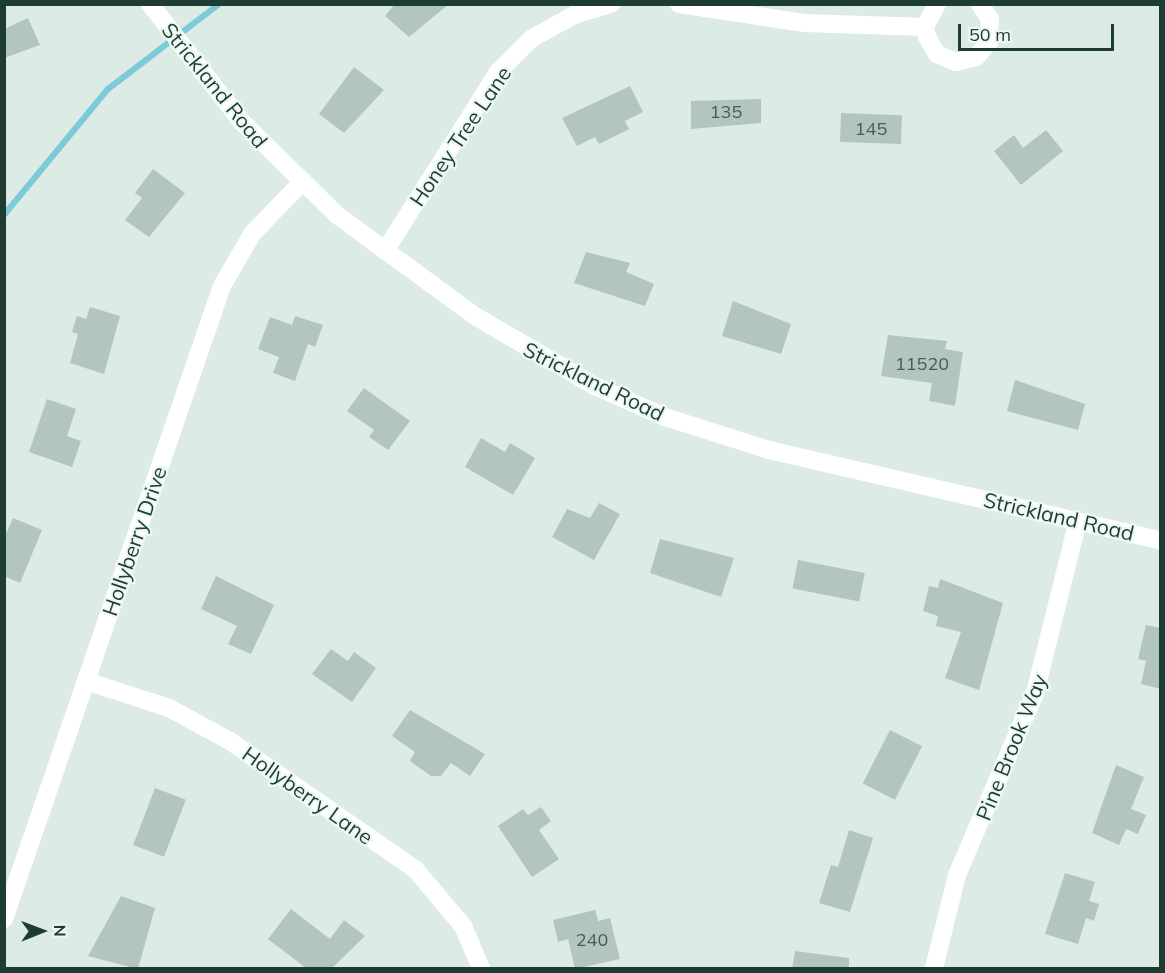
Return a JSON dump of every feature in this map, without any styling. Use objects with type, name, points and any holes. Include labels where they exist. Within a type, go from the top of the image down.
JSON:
[{"type":"street","name":"Strickland Road","points":[[150,4],[242,122],[300,184],[385,251],[529,351],[665,417],[770,450],[1161,540]]},
{"type":"street","name":"Honey Tree Lane","points":[[385,251],[498,72],[531,39],[574,15],[611,4]]},
{"type":"street","points":[[679,4],[804,23],[925,27]]},
{"type":"street","points":[[925,27],[937,4]]},
{"type":"street","points":[[925,27],[937,54],[966,61],[989,42],[990,19],[980,4]]},
{"type":"street","name":"Hollyberry Drive","points":[[4,919],[222,286],[252,234],[300,184]]},
{"type":"street","name":"Pine Brook Way","points":[[934,969],[957,875],[1035,693],[1078,521]]},
{"type":"street","name":"Hollyberry Lane","points":[[86,681],[169,708],[230,741],[415,869],[464,926],[481,969]]},
{"type":"building","points":[[395,4],[449,4],[409,37],[385,16]]},
{"type":"building","points":[[28,18],[40,45],[4,58],[4,29]]},
{"type":"building","points":[[354,67],[384,90],[344,133],[319,114]]},
{"type":"building","points":[[630,86],[643,112],[625,121],[629,129],[599,144],[595,137],[577,146],[562,118]]},
{"type":"building","points":[[761,99],[761,123],[691,129],[691,101]]},
{"type":"building","points":[[841,113],[902,115],[901,144],[840,142]]},
{"type":"building","points":[[1046,130],[1063,151],[1021,185],[994,151],[1014,135],[1023,148]]},
{"type":"building","points":[[153,169],[185,193],[149,237],[125,220],[142,198],[135,193]]},
{"type":"building","points":[[586,252],[630,263],[626,272],[654,284],[645,306],[574,283]]},
{"type":"building","points":[[733,301],[791,324],[781,354],[722,336]]},
{"type":"building","points":[[90,307],[120,316],[104,374],[70,363],[78,334],[72,332],[77,316],[86,319]]},
{"type":"building","points":[[295,316],[323,325],[315,347],[308,344],[295,381],[273,373],[279,357],[258,349],[270,317],[292,325]]},
{"type":"building","points":[[888,335],[947,341],[945,349],[963,352],[955,406],[929,401],[932,383],[881,376]]},
{"type":"building","points":[[1015,380],[1085,404],[1078,430],[1007,411]]},
{"type":"building","points":[[364,388],[410,421],[388,450],[369,437],[374,430],[347,411]]},
{"type":"building","points":[[47,399],[76,409],[67,436],[81,441],[72,467],[29,452]]},
{"type":"building","points":[[481,438],[505,452],[510,443],[535,458],[513,495],[465,467]]},
{"type":"building","points":[[599,503],[620,514],[594,560],[552,537],[567,509],[590,518]]},
{"type":"building","points":[[13,518],[42,530],[20,583],[4,576],[4,538]]},
{"type":"building","points":[[660,539],[734,558],[721,597],[650,573]]},
{"type":"building","points":[[798,560],[865,573],[859,601],[792,588]]},
{"type":"building","points":[[216,576],[274,605],[251,654],[228,644],[237,626],[201,609]]},
{"type":"building","points":[[940,579],[1003,603],[979,690],[945,678],[961,632],[936,626],[938,616],[923,611],[929,586],[938,588]]},
{"type":"building","points":[[1146,625],[1161,628],[1161,689],[1141,684],[1146,661],[1138,659]]},
{"type":"building","points":[[331,649],[348,661],[354,652],[376,668],[352,702],[312,674]]},
{"type":"building","points":[[410,710],[485,754],[470,776],[451,763],[441,776],[431,776],[410,761],[415,752],[392,736]]},
{"type":"building","points":[[890,730],[922,746],[895,800],[863,783]]},
{"type":"building","points":[[1116,765],[1144,777],[1131,809],[1146,815],[1138,834],[1126,829],[1119,845],[1092,833]]},
{"type":"building","points":[[155,788],[186,800],[164,857],[133,845]]},
{"type":"building","points":[[541,807],[551,821],[539,830],[559,859],[532,877],[498,826],[523,809],[528,815]]},
{"type":"building","points":[[849,830],[873,838],[850,912],[819,903],[831,865],[838,867]]},
{"type":"building","points":[[1065,873],[1095,882],[1089,901],[1099,904],[1094,921],[1086,918],[1078,944],[1045,934]]},
{"type":"building","points":[[121,896],[155,908],[138,969],[88,956]]},
{"type":"building","points":[[291,909],[330,939],[344,920],[365,936],[331,969],[307,969],[268,939]]},
{"type":"building","points":[[595,910],[598,921],[610,918],[620,959],[575,969],[568,939],[558,942],[553,920]]},
{"type":"building","points":[[795,951],[849,958],[849,969],[792,969]]},
{"type":"waterway","points":[[4,215],[108,89],[219,4]]}]
